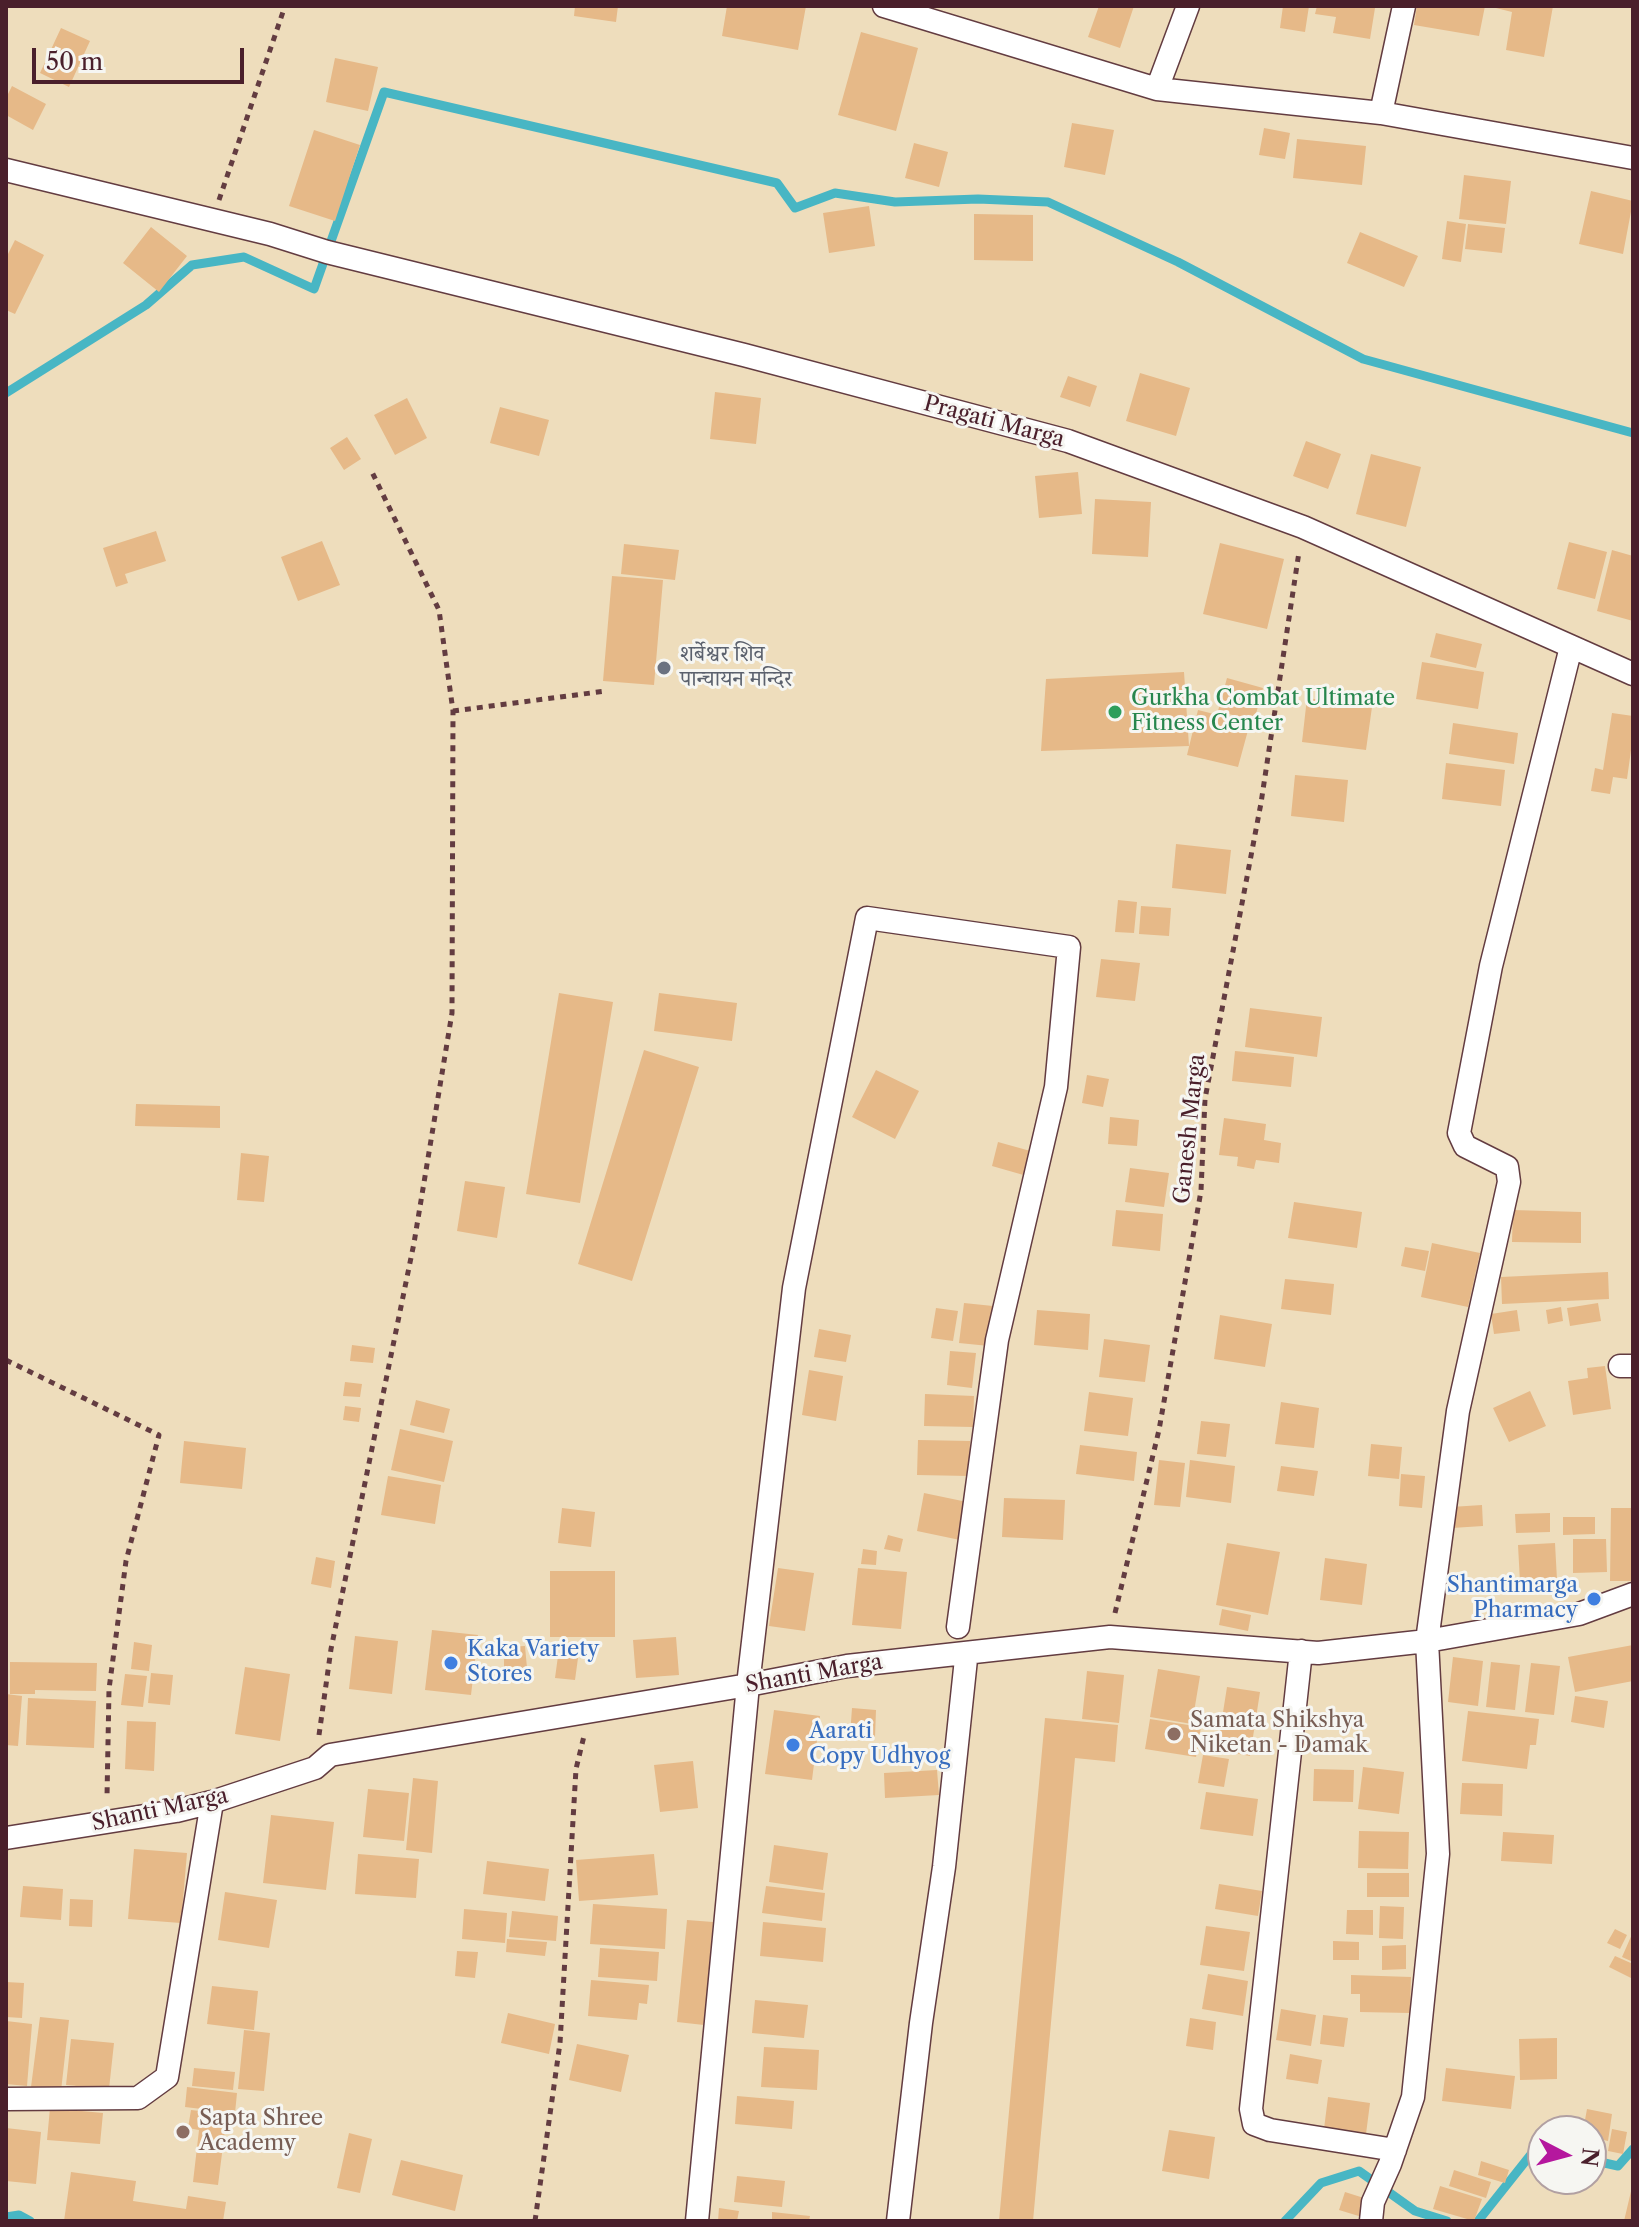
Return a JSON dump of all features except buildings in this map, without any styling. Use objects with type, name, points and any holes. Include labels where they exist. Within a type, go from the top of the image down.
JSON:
[{"type":"street","points":[[884,6],[1157,89],[1381,113],[1633,158]]},
{"type":"street","points":[[1157,89],[1188,6]]},
{"type":"street","points":[[1381,113],[1404,6]]},
{"type":"street","name":"Pragati Marga","points":[[6,170],[744,355],[1068,441],[1303,527],[1633,674]]},
{"type":"street","points":[[1372,2211],[1413,2097],[1438,1854],[1427,1641],[1458,1411],[1509,1182],[1507,1167],[1465,1146],[1459,1133],[1491,966],[1571,647]]},
{"type":"street","points":[[697,2221],[748,1685],[794,1288],[867,918],[1069,947],[1056,1087],[997,1340],[958,1627]]},
{"type":"street","name":"Shanti Marga","points":[[6,1838],[212,1802],[315,1768],[330,1755],[847,1666],[1110,1637],[1318,1653],[1427,1641],[1579,1614],[1633,1594]]},
{"type":"street","points":[[1301,1651],[1251,2109],[1254,2124],[1270,2130],[1392,2157]]},
{"type":"street","points":[[898,2221],[921,2023],[944,1867],[966,1659]]},
{"type":"street","points":[[6,2099],[138,2098],[167,2077],[212,1802]]},
{"type":"path","points":[[213,220],[285,6]]},
{"type":"path","points":[[315,1768],[331,1649],[414,1243],[452,1013],[453,711],[439,610],[372,472]]},
{"type":"path","name":"Ganesh Marga","points":[[1110,1637],[1159,1430],[1198,1206],[1205,1099],[1261,803],[1303,527]]},
{"type":"path","points":[[453,711],[606,691]]},
{"type":"path","points":[[6,1360],[159,1435],[126,1561],[109,1689],[106,1822]]},
{"type":"path","points":[[535,2221],[560,2043],[576,1769],[590,1712]]},
{"type":"waterway","points":[[6,393],[146,305],[192,265],[244,257],[314,289],[384,92],[777,183],[795,208],[835,193],[895,202],[978,199],[1048,202],[1178,262],[1363,359],[1633,433]]},
{"type":"waterway","points":[[1607,2164],[1618,2166],[1633,2149]]},
{"type":"waterway","points":[[1478,2221],[1527,2159]]},
{"type":"waterway","points":[[1285,2221],[1321,2183],[1359,2171],[1415,2211],[1447,2221]]},
{"type":"waterway","points":[[6,2217],[19,2215],[30,2221]]},
{"type":"place","name":"शर्बेश्वर शिव पान्चायन मन्दिर","points":[[664,668]]},
{"type":"place","name":"Gurkha Combat Ultimate Fitness Center","points":[[1115,712]]},
{"type":"place","name":"Shantimarga Pharmacy","points":[[1594,1599]]},
{"type":"place","name":"Kaka Variety Stores","points":[[451,1663]]},
{"type":"place","name":"Samata Shikshya Niketan - Damak","points":[[1174,1734]]},
{"type":"place","name":"Aarati Copy Udhyog","points":[[793,1745]]},
{"type":"place","name":"Sapta Shree Academy","points":[[183,2132]]}]
